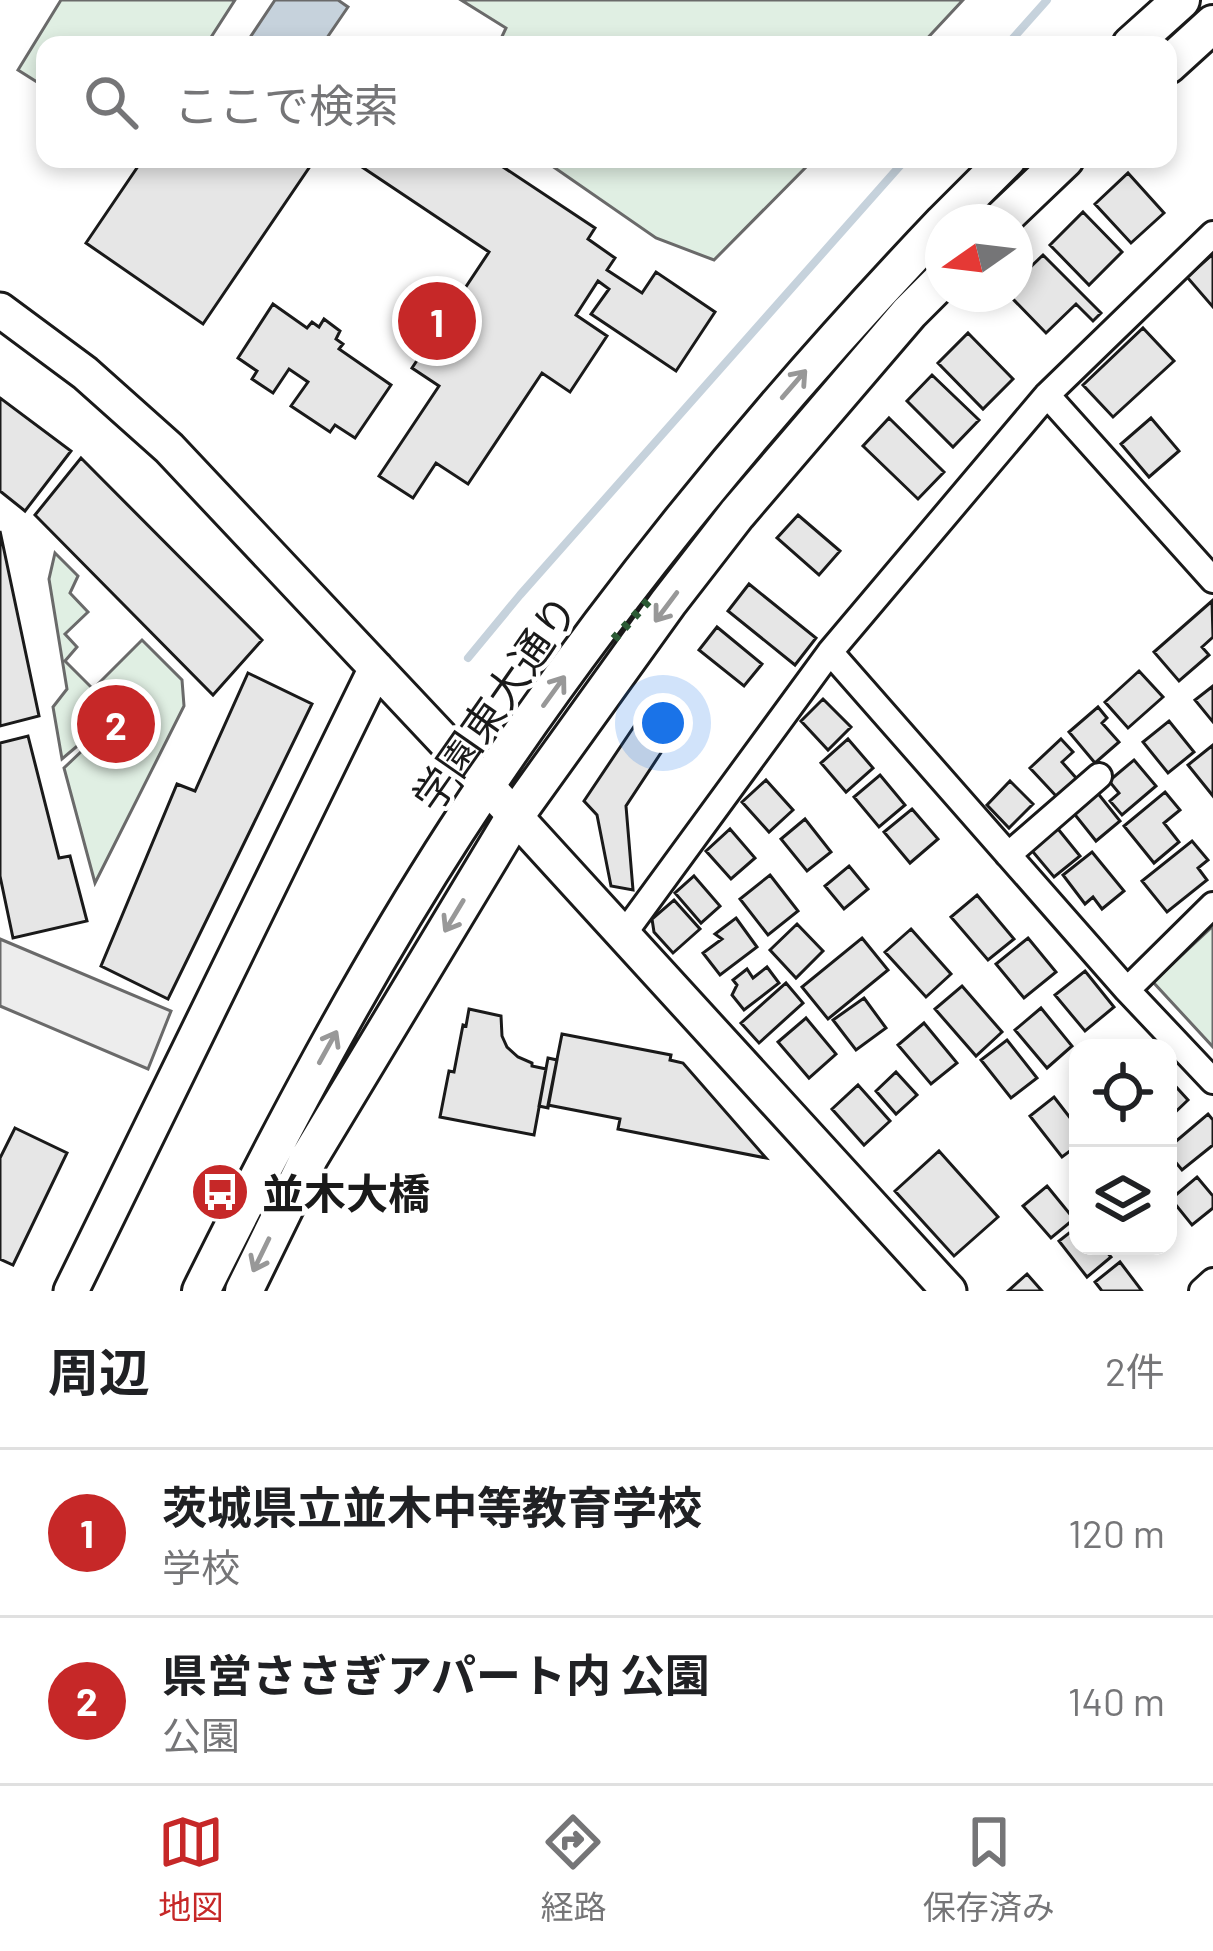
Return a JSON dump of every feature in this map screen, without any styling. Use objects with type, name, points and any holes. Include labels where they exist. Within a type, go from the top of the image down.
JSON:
[{"type":"main road","points":[[1141,36],[1181,0]]},
{"type":"main road","points":[[1177,57],[1213,24]]},
{"type":"main road","name":"学園東大通り","points":[[963,204],[998,168]]},
{"type":"main road","points":[[1018,204],[1056,168]]},
{"type":"main road","name":"学園東大通り","points":[[201,1291],[271,1149],[352,1003],[486,786],[641,572],[759,425],[925,243]]},
{"type":"main road","name":"学園東大通り","points":[[244,1291],[309,1159],[515,816],[737,514],[925,297]]},
{"type":"street","points":[[623,935],[830,652],[1047,395],[1213,235]]},
{"type":"street","points":[[0,310],[85,374],[169,448],[515,816],[950,1291]]},
{"type":"street","points":[[1047,395],[1213,580]]},
{"type":"street","points":[[830,652],[1213,1081]]},
{"type":"street","points":[[71,1291],[376,668]]},
{"type":"street","points":[[1008,855],[1100,776]]},
{"type":"street","points":[[1127,990],[1213,905]]},
{"type":"street","points":[[1202,1291],[1213,1281]]},
{"type":"green space","points":[[61,0],[235,0],[212,36],[39,36]]},
{"type":"green space","points":[[461,0],[963,0],[929,36],[502,36],[506,28]]},
{"type":"green space","points":[[36,41],[36,81],[18,70]]},
{"type":"green space","points":[[555,168],[805,168],[714,260],[656,238]]},
{"type":"green space","points":[[55,553],[78,576],[70,593],[88,612],[65,634],[77,647],[65,661],[93,689],[142,640],[182,680],[184,706],[95,883],[64,768],[85,748],[82,742],[62,759],[53,707],[67,689],[49,579]]},
{"type":"green space","points":[[1213,926],[1213,1047],[1153,982]]},
{"type":"shaded area","points":[[275,0],[338,0],[348,7],[328,36],[251,36]]},
{"type":"shaded area","points":[[0,939],[171,1011],[148,1069],[0,1006]]},
{"type":"building","points":[[137,168],[309,168],[203,324],[86,243]]},
{"type":"building","points":[[363,168],[505,168],[595,228],[588,239],[615,258],[607,270],[642,293],[656,272],[715,312],[676,371],[591,314],[609,289],[598,281],[576,315],[607,336],[570,392],[542,373],[468,484],[436,463],[413,498],[379,476],[439,386],[412,368],[489,252]]},
{"type":"building","points":[[1128,173],[1164,213],[1131,243],[1095,204]]},
{"type":"building","points":[[1083,212],[1122,252],[1089,285],[1050,245]]},
{"type":"building","points":[[1213,254],[1213,307],[1187,277]]},
{"type":"building","points":[[1043,255],[1101,313],[1093,321],[1076,304],[1046,333],[1026,312],[1033,312],[1033,265]]},
{"type":"building","points":[[273,304],[307,328],[312,322],[319,327],[324,319],[340,331],[336,339],[343,344],[339,349],[391,385],[355,438],[335,425],[330,432],[291,406],[308,382],[289,369],[273,393],[252,379],[257,371],[238,358]]},
{"type":"building","points":[[1143,328],[1174,361],[1113,417],[1083,385]]},
{"type":"building","points":[[968,333],[1013,379],[983,409],[938,363]]},
{"type":"building","points":[[932,375],[979,420],[953,447],[907,401]]},
{"type":"building","points":[[0,398],[71,451],[25,511],[0,491]]},
{"type":"building","points":[[889,418],[944,472],[918,499],[863,446]]},
{"type":"building","points":[[1151,418],[1179,451],[1149,477],[1121,444]]},
{"type":"building","points":[[81,458],[262,640],[213,695],[35,515]]},
{"type":"building","points":[[798,515],[840,551],[819,575],[777,538]]},
{"type":"building","points":[[0,531],[39,716],[0,726]]},
{"type":"building","points":[[749,584],[816,638],[795,665],[728,611]]},
{"type":"building","points":[[1212,601],[1213,637],[1202,647],[1209,655],[1179,681],[1154,652]]},
{"type":"building","points":[[717,627],[762,664],[744,686],[699,650]]},
{"type":"building","points":[[1139,671],[1163,697],[1128,728],[1105,702]]},
{"type":"building","points":[[248,673],[312,704],[168,999],[101,966],[177,784],[195,791]]},
{"type":"building","points":[[1213,686],[1213,722],[1195,700]]},
{"type":"building","points":[[823,699],[851,727],[828,750],[801,721]]},
{"type":"building","points":[[1098,707],[1107,718],[1102,723],[1119,742],[1095,763],[1069,732]]},
{"type":"building","points":[[641,716],[672,736],[626,806],[633,890],[611,886],[597,815],[584,801]]},
{"type":"building","points":[[1169,721],[1194,752],[1168,773],[1143,742]]},
{"type":"building","points":[[28,736],[59,858],[70,856],[87,921],[13,938],[0,876],[0,743]]},
{"type":"building","points":[[848,739],[873,768],[846,792],[821,763]]},
{"type":"building","points":[[1061,739],[1073,752],[1062,762],[1077,779],[1057,797],[1030,768]]},
{"type":"building","points":[[1213,745],[1213,796],[1188,765]]},
{"type":"building","points":[[1134,760],[1156,786],[1122,815],[1110,801],[1119,793],[1109,781]]},
{"type":"building","points":[[880,775],[905,805],[879,827],[854,797]]},
{"type":"building","points":[[766,780],[793,810],[769,832],[742,802]]},
{"type":"building","points":[[1010,781],[1033,804],[1009,828],[987,805]]},
{"type":"building","points":[[1096,791],[1120,821],[1096,841],[1072,811]]},
{"type":"building","points":[[1165,792],[1180,810],[1164,823],[1179,842],[1154,863],[1124,826]]},
{"type":"building","points":[[912,809],[938,839],[910,863],[884,832]]},
{"type":"building","points":[[805,819],[831,852],[807,871],[781,839]]},
{"type":"building","points":[[1054,824],[1080,856],[1054,877],[1028,846]]},
{"type":"building","points":[[730,829],[755,858],[731,879],[706,851]]},
{"type":"building","points":[[1192,841],[1208,860],[1198,868],[1207,880],[1167,912],[1142,881]]},
{"type":"building","points":[[1092,852],[1124,891],[1102,909],[1093,897],[1085,904],[1063,875]]},
{"type":"building","points":[[849,866],[868,889],[844,909],[825,886]]},
{"type":"building","points":[[770,875],[798,911],[768,935],[740,899]]},
{"type":"building","points":[[694,876],[720,906],[701,923],[675,893]]},
{"type":"building","points":[[977,895],[1014,939],[988,960],[951,917]]},
{"type":"building","points":[[674,900],[700,929],[673,953],[654,932],[652,919]]},
{"type":"building","points":[[736,918],[757,947],[720,975],[703,953],[722,939],[715,934]]},
{"type":"building","points":[[797,924],[823,951],[796,978],[770,950]]},
{"type":"building","points":[[911,929],[951,974],[926,997],[885,952]]},
{"type":"building","points":[[862,938],[888,970],[828,1019],[802,987]]},
{"type":"building","points":[[1028,938],[1056,972],[1024,998],[996,964]]},
{"type":"building","points":[[767,967],[779,983],[744,1010],[732,995],[737,985],[733,980],[747,969],[753,978]]},
{"type":"building","points":[[1085,971],[1114,1007],[1085,1031],[1055,995]]},
{"type":"building","points":[[786,983],[803,1003],[759,1043],[741,1023]]},
{"type":"building","points":[[962,986],[1002,1032],[976,1056],[935,1009]]},
{"type":"building","points":[[864,998],[886,1028],[856,1050],[833,1020]]},
{"type":"building","points":[[1041,1008],[1069,1049],[1047,1068],[1015,1030]]},
{"type":"building","points":[[469,1009],[501,1016],[507,1047],[532,1066],[546,1069],[534,1135],[440,1117]]},
{"type":"building","points":[[806,1018],[836,1054],[809,1078],[778,1042]]},
{"type":"building","points":[[924,1023],[957,1063],[931,1084],[898,1045]]},
{"type":"building","points":[[562,1034],[671,1055],[670,1060],[683,1063],[766,1158],[618,1129],[620,1119],[548,1105]]},
{"type":"building","points":[[1007,1040],[1037,1078],[1011,1098],[981,1060]]},
{"type":"building","points":[[548,1058],[557,1060],[548,1108],[539,1106]]},
{"type":"building","points":[[896,1072],[917,1095],[896,1114],[876,1091]]},
{"type":"building","points":[[858,1085],[890,1121],[864,1145],[832,1109]]},
{"type":"building","points":[[1177,1088],[1188,1100],[1177,1110]]},
{"type":"building","points":[[1054,1097],[1069,1116],[1069,1152],[1062,1157],[1030,1116]]},
{"type":"building","points":[[1208,1114],[1213,1120],[1213,1145],[1182,1170],[1177,1164],[1177,1140]]},
{"type":"building","points":[[15,1128],[67,1153],[13,1265],[0,1259],[0,1158]]},
{"type":"building","points":[[939,1151],[998,1217],[954,1256],[895,1191]]},
{"type":"building","points":[[1197,1177],[1213,1196],[1213,1208],[1192,1225],[1177,1206],[1177,1194]]},
{"type":"building","points":[[1047,1186],[1069,1213],[1069,1223],[1051,1238],[1023,1206]]},
{"type":"building","points":[[1069,1233],[1069,1254],[1059,1241]]},
{"type":"building","points":[[1070,1255],[1109,1255],[1111,1257],[1087,1277]]},
{"type":"building","points":[[1120,1262],[1142,1291],[1102,1291],[1095,1282]]},
{"type":"building","points":[[1027,1274],[1042,1291],[1008,1291]]},
{"type":"waterway","points":[[1015,36],[1047,0]]},
{"type":"waterway","points":[[468,658],[898,168]]},
{"type":"hedge","points":[[614,639],[651,598]]},
{"type":"place","name":"茨城県立並木中等教育学校","points":[[437,321]]},
{"type":"place","name":"県営ささぎアパート内 公園","points":[[116,724]]},
{"type":"place","name":"並木大橋","points":[[220,1192]]}]
